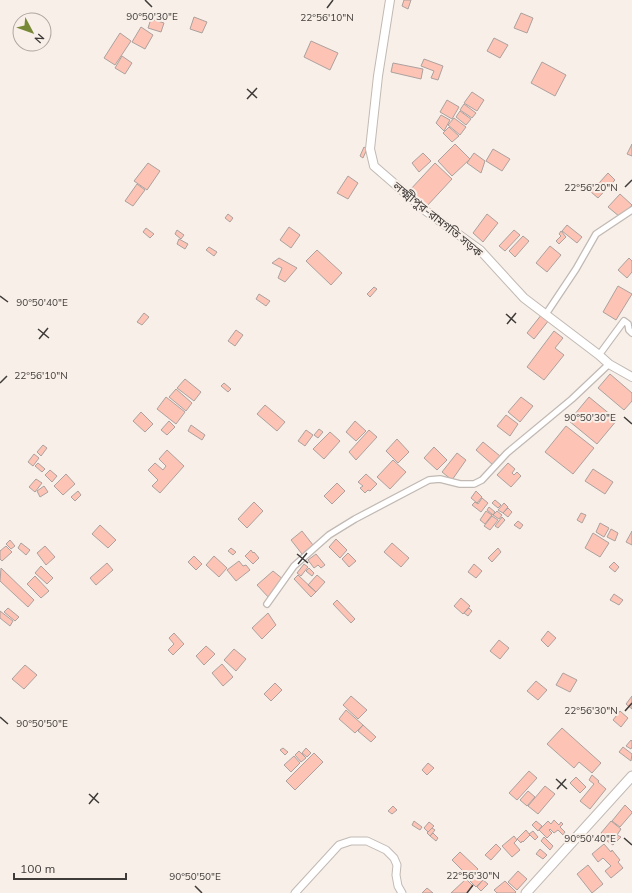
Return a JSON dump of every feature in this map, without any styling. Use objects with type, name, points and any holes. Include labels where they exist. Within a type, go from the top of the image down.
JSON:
[{"type":"main road","name":"লক্ষ্মীপুর-রামগতি সড়ক","points":[[390,0],[378,76],[370,149],[374,166],[426,211],[480,250],[524,298],[609,364],[632,377]]},
{"type":"main road","points":[[526,893],[632,776]]},
{"type":"street","points":[[546,314],[576,270],[596,234],[632,210]]},
{"type":"street","points":[[599,355],[624,321],[628,324],[629,330],[632,333]]},
{"type":"street","points":[[267,604],[294,566],[329,535],[355,520],[429,480],[440,479],[460,484],[474,484],[482,480],[507,453],[572,399],[609,364]]},
{"type":"street","points":[[295,893],[339,845],[351,841],[367,841],[386,850],[394,858],[397,865],[396,875],[398,886],[402,893]]},
{"type":"building","points":[[404,0],[411,0],[408,9],[402,6]]},
{"type":"building","points":[[521,13],[533,18],[527,33],[514,28]]},
{"type":"building","points":[[194,17],[207,22],[202,33],[190,29]]},
{"type":"building","points":[[151,19],[164,23],[161,32],[148,28]]},
{"type":"building","points":[[141,27],[153,35],[145,49],[132,42]]},
{"type":"building","points":[[120,33],[131,41],[115,65],[104,58]]},
{"type":"building","points":[[494,38],[508,45],[500,58],[487,51]]},
{"type":"building","points":[[311,41],[338,53],[330,70],[304,57]]},
{"type":"building","points":[[122,56],[132,63],[125,74],[115,68]]},
{"type":"building","points":[[424,59],[443,66],[438,80],[431,78],[434,71],[421,66]]},
{"type":"building","points":[[542,62],[566,75],[555,96],[531,83]]},
{"type":"building","points":[[393,63],[423,69],[421,79],[391,72]]},
{"type":"building","points":[[472,92],[484,100],[477,111],[464,103]]},
{"type":"building","points":[[447,100],[459,107],[452,119],[440,112]]},
{"type":"building","points":[[464,104],[476,113],[472,118],[460,110]]},
{"type":"building","points":[[460,111],[471,119],[466,125],[456,117]]},
{"type":"building","points":[[441,115],[450,120],[444,131],[436,123]]},
{"type":"building","points":[[454,118],[466,127],[460,135],[448,125]]},
{"type":"building","points":[[449,127],[459,136],[452,142],[443,133]]},
{"type":"building","points":[[455,144],[470,159],[452,176],[438,161]]},
{"type":"building","points":[[632,144],[632,156],[627,154]]},
{"type":"building","points":[[364,147],[367,149],[363,158],[360,156]]},
{"type":"building","points":[[493,149],[510,159],[502,171],[486,161]]},
{"type":"building","points":[[423,153],[431,161],[419,172],[412,163]]},
{"type":"building","points":[[474,153],[485,161],[481,173],[467,163]]},
{"type":"building","points":[[148,163],[160,171],[147,190],[134,181]]},
{"type":"building","points":[[435,163],[452,179],[426,207],[409,191]]},
{"type":"building","points":[[608,173],[615,180],[598,198],[591,192]]},
{"type":"building","points":[[348,176],[358,183],[348,199],[337,193]]},
{"type":"building","points":[[137,184],[145,190],[133,206],[125,201]]},
{"type":"building","points":[[620,194],[632,205],[620,217],[608,207]]},
{"type":"building","points":[[228,214],[233,218],[230,222],[225,218]]},
{"type":"building","points":[[487,214],[498,223],[483,242],[473,233]]},
{"type":"building","points":[[567,225],[582,237],[577,243],[562,231]]},
{"type":"building","points":[[289,227],[300,235],[291,248],[280,240]]},
{"type":"building","points":[[146,228],[154,234],[150,238],[143,232]]},
{"type":"building","points":[[177,230],[184,235],[181,239],[175,234]]},
{"type":"building","points":[[514,230],[520,235],[505,251],[499,246]]},
{"type":"building","points":[[561,231],[566,237],[559,244],[556,241],[561,236],[559,234]]},
{"type":"building","points":[[523,236],[529,241],[515,257],[509,251]]},
{"type":"building","points":[[179,239],[188,244],[185,249],[177,244]]},
{"type":"building","points":[[550,246],[561,255],[547,272],[536,263]]},
{"type":"building","points":[[209,247],[217,252],[214,256],[206,250]]},
{"type":"building","points":[[317,250],[342,273],[331,285],[306,261]]},
{"type":"building","points":[[279,258],[297,268],[285,282],[278,278],[282,268],[272,263]]},
{"type":"building","points":[[629,258],[632,261],[632,272],[627,278],[618,270]]},
{"type":"building","points":[[618,286],[632,294],[616,320],[603,312]]},
{"type":"building","points":[[374,287],[377,289],[370,297],[367,294]]},
{"type":"building","points":[[259,294],[270,301],[266,306],[256,299]]},
{"type":"building","points":[[144,313],[149,317],[142,325],[137,322]]},
{"type":"building","points":[[542,314],[549,320],[534,339],[527,333]]},
{"type":"building","points":[[236,330],[243,335],[235,346],[228,341]]},
{"type":"building","points":[[554,331],[563,338],[555,348],[564,355],[544,380],[527,367]]},
{"type":"building","points":[[610,374],[632,393],[632,401],[624,410],[598,388]]},
{"type":"building","points":[[185,379],[201,392],[194,401],[177,388]]},
{"type":"building","points":[[224,383],[231,389],[228,392],[221,386]]},
{"type":"building","points":[[176,389],[192,403],[186,411],[169,397]]},
{"type":"building","points":[[166,397],[185,412],[176,424],[157,409]]},
{"type":"building","points":[[521,397],[533,406],[520,422],[508,412]]},
{"type":"building","points":[[589,397],[617,420],[597,444],[569,421]]},
{"type":"building","points":[[265,405],[285,422],[277,431],[257,414]]},
{"type":"building","points":[[141,412],[153,424],[145,432],[133,421]]},
{"type":"building","points":[[506,415],[518,424],[510,436],[497,426]]},
{"type":"building","points":[[169,421],[175,427],[167,435],[161,430]]},
{"type":"building","points":[[355,421],[366,431],[356,441],[346,432]]},
{"type":"building","points":[[191,425],[205,435],[202,440],[188,431]]},
{"type":"building","points":[[566,426],[594,448],[573,474],[545,452]]},
{"type":"building","points":[[319,429],[323,432],[318,438],[314,435]]},
{"type":"building","points":[[306,430],[313,435],[305,446],[298,441]]},
{"type":"building","points":[[369,430],[377,437],[356,460],[349,452]]},
{"type":"building","points":[[330,432],[340,441],[324,459],[313,449]]},
{"type":"building","points":[[397,439],[409,452],[398,463],[386,451]]},
{"type":"building","points":[[483,442],[500,456],[493,465],[476,450]]},
{"type":"building","points":[[43,445],[47,448],[41,456],[37,452]]},
{"type":"building","points":[[434,447],[447,460],[437,470],[424,458]]},
{"type":"building","points":[[167,450],[184,466],[160,493],[152,486],[158,480],[148,470],[155,463],[163,470],[166,466],[159,459]]},
{"type":"building","points":[[457,453],[466,460],[452,480],[442,472]]},
{"type":"building","points":[[34,454],[39,458],[33,466],[28,462]]},
{"type":"building","points":[[393,460],[406,472],[390,489],[377,477]]},
{"type":"building","points":[[38,463],[45,469],[42,472],[35,466]]},
{"type":"building","points":[[508,463],[515,469],[512,473],[514,475],[517,472],[521,476],[511,487],[497,475]]},
{"type":"building","points":[[593,469],[613,482],[605,494],[585,481]]},
{"type":"building","points":[[50,470],[57,476],[52,482],[45,475]]},
{"type":"building","points":[[66,474],[75,484],[63,495],[54,486]]},
{"type":"building","points":[[366,474],[377,484],[370,491],[368,490],[365,493],[360,488],[363,486],[358,482]]},
{"type":"building","points":[[36,479],[42,483],[35,492],[29,487]]},
{"type":"building","points":[[337,483],[345,491],[332,504],[324,496]]},
{"type":"building","points":[[44,486],[48,492],[40,497],[37,491]]},
{"type":"building","points":[[78,491],[81,495],[75,501],[71,497]]},
{"type":"building","points":[[476,491],[482,497],[477,503],[471,498]]},
{"type":"building","points":[[482,498],[488,503],[481,512],[472,505],[475,502],[478,504]]},
{"type":"building","points":[[495,500],[501,505],[498,508],[492,503]]},
{"type":"building","points":[[254,502],[263,511],[247,528],[238,519]]},
{"type":"building","points":[[504,503],[508,507],[503,513],[498,510]]},
{"type":"building","points":[[489,507],[495,512],[493,515],[487,510]]},
{"type":"building","points":[[508,508],[512,512],[508,517],[503,513]]},
{"type":"building","points":[[486,511],[492,515],[485,524],[480,520]]},
{"type":"building","points":[[497,511],[502,515],[499,519],[493,515]]},
{"type":"building","points":[[581,513],[586,515],[582,523],[577,520]]},
{"type":"building","points":[[492,516],[498,520],[490,530],[484,526]]},
{"type":"building","points":[[502,517],[505,520],[498,528],[495,526]]},
{"type":"building","points":[[518,521],[523,525],[520,529],[514,525]]},
{"type":"building","points":[[600,523],[609,528],[604,537],[596,532]]},
{"type":"building","points":[[100,525],[116,540],[108,548],[92,534]]},
{"type":"building","points":[[611,529],[618,533],[615,541],[607,537]]},
{"type":"building","points":[[302,531],[313,545],[302,554],[291,540]]},
{"type":"building","points":[[632,531],[632,545],[626,542]]},
{"type":"building","points":[[593,533],[609,543],[600,557],[585,548]]},
{"type":"building","points":[[336,539],[347,550],[340,558],[329,547]]},
{"type":"building","points":[[10,540],[15,546],[11,549],[6,544]]},
{"type":"building","points":[[21,543],[30,550],[26,555],[18,548]]},
{"type":"building","points":[[392,543],[409,558],[401,567],[384,552]]},
{"type":"building","points":[[6,546],[12,552],[2,561],[0,559],[0,551]]},
{"type":"building","points":[[45,546],[55,557],[46,565],[37,553]]},
{"type":"building","points":[[231,548],[236,552],[233,555],[228,551]]},
{"type":"building","points":[[498,548],[501,552],[492,562],[488,558]]},
{"type":"building","points":[[251,550],[259,558],[253,564],[245,556]]},
{"type":"building","points":[[348,553],[356,561],[349,567],[342,559]]},
{"type":"building","points":[[316,554],[325,565],[321,568],[318,565],[314,568],[308,560]]},
{"type":"building","points":[[194,556],[202,564],[196,570],[188,562]]},
{"type":"building","points":[[214,556],[227,568],[219,577],[206,565]]},
{"type":"building","points":[[239,561],[243,566],[246,565],[250,570],[236,581],[227,570]]},
{"type":"building","points":[[614,562],[619,567],[615,572],[609,567]]},
{"type":"building","points":[[107,563],[113,570],[96,585],[90,578]]},
{"type":"building","points":[[304,564],[308,567],[301,576],[297,573]]},
{"type":"building","points":[[474,564],[482,571],[476,578],[468,572]]},
{"type":"building","points":[[41,566],[53,578],[47,584],[35,573]]},
{"type":"building","points":[[1,568],[34,600],[28,607],[0,581]]},
{"type":"building","points":[[309,568],[314,573],[312,576],[306,571]]},
{"type":"building","points":[[273,571],[284,580],[270,599],[257,585]]},
{"type":"building","points":[[298,575],[316,592],[311,597],[294,579]]},
{"type":"building","points":[[317,575],[325,582],[316,592],[308,585]]},
{"type":"building","points":[[35,576],[49,591],[41,598],[27,584]]},
{"type":"building","points":[[614,594],[623,600],[619,605],[610,600]]},
{"type":"building","points":[[461,598],[470,606],[463,614],[454,606]]},
{"type":"building","points":[[337,600],[355,619],[351,623],[333,604]]},
{"type":"building","points":[[8,608],[19,617],[15,621],[4,612]]},
{"type":"building","points":[[469,608],[472,611],[468,616],[464,613]]},
{"type":"building","points":[[0,611],[13,621],[10,626],[0,618]]},
{"type":"building","points":[[268,613],[276,625],[262,639],[252,628]]},
{"type":"building","points":[[548,631],[556,638],[548,647],[541,640]]},
{"type":"building","points":[[174,633],[184,644],[173,655],[168,650],[174,644],[169,638]]},
{"type":"building","points":[[499,640],[509,648],[500,659],[490,651]]},
{"type":"building","points":[[206,646],[215,654],[204,665],[196,656]]},
{"type":"building","points":[[234,649],[246,659],[236,671],[224,660]]},
{"type":"building","points":[[222,664],[233,677],[223,686],[212,673]]},
{"type":"building","points":[[25,665],[37,675],[24,689],[12,679]]},
{"type":"building","points":[[563,673],[577,680],[570,692],[556,685]]},
{"type":"building","points":[[536,681],[547,690],[538,700],[527,691]]},
{"type":"building","points":[[275,683],[282,690],[271,701],[264,694]]},
{"type":"building","points":[[351,696],[367,710],[358,719],[343,705]]},
{"type":"building","points":[[632,696],[632,709],[626,704]]},
{"type":"building","points":[[346,710],[363,725],[355,733],[339,719]]},
{"type":"building","points":[[620,711],[628,718],[621,727],[613,720]]},
{"type":"building","points":[[363,725],[376,737],[371,742],[358,731]]},
{"type":"building","points":[[562,728],[601,763],[592,773],[579,762],[574,768],[547,744]]},
{"type":"building","points":[[631,740],[632,747],[631,749],[626,746]]},
{"type":"building","points":[[623,747],[632,754],[631,761],[619,752]]},
{"type":"building","points":[[283,748],[288,752],[285,755],[280,750]]},
{"type":"building","points":[[306,748],[311,753],[307,757],[302,753]]},
{"type":"building","points":[[299,751],[306,758],[301,762],[295,755]]},
{"type":"building","points":[[314,753],[323,762],[295,790],[286,781]]},
{"type":"building","points":[[294,756],[300,763],[291,772],[284,765]]},
{"type":"building","points":[[428,763],[434,768],[427,775],[422,770]]},
{"type":"building","points":[[529,771],[537,778],[517,800],[509,793]]},
{"type":"building","points":[[592,775],[606,789],[590,809],[580,801],[594,784],[589,780]]},
{"type":"building","points":[[576,777],[586,787],[580,793],[570,783]]},
{"type":"building","points":[[545,786],[555,794],[538,814],[528,806]]},
{"type":"building","points":[[528,791],[535,797],[527,806],[520,800]]},
{"type":"building","points":[[625,805],[632,813],[620,827],[612,821]]},
{"type":"building","points":[[393,806],[397,810],[392,814],[388,811]]},
{"type":"building","points":[[554,820],[559,825],[561,822],[563,824],[560,827],[565,832],[563,835],[558,830],[554,833],[550,829],[549,830],[552,833],[547,838],[539,830],[548,821],[551,824]]},
{"type":"building","points":[[414,821],[422,827],[420,830],[412,825]]},
{"type":"building","points":[[536,821],[542,826],[538,831],[532,825]]},
{"type":"building","points":[[611,821],[621,829],[617,835],[621,837],[613,845],[607,841],[611,837],[606,833],[604,836],[601,833]]},
{"type":"building","points":[[429,822],[434,826],[428,832],[424,828]]},
{"type":"building","points":[[432,828],[435,830],[430,836],[427,833]]},
{"type":"building","points":[[526,830],[530,835],[521,843],[517,839]]},
{"type":"building","points":[[533,831],[538,837],[535,840],[529,834]]},
{"type":"building","points":[[433,833],[438,838],[436,841],[430,836]]},
{"type":"building","points":[[514,836],[517,840],[514,843],[520,850],[512,857],[502,846]]},
{"type":"building","points":[[544,837],[553,846],[550,850],[541,841]]},
{"type":"building","points":[[496,844],[501,849],[491,860],[485,855]]},
{"type":"building","points":[[604,844],[611,852],[612,850],[620,860],[618,862],[623,868],[611,878],[605,871],[611,866],[603,858],[598,862],[592,854]]},
{"type":"building","points":[[540,849],[547,855],[543,859],[536,854]]},
{"type":"building","points":[[460,852],[478,869],[470,878],[452,860]]},
{"type":"building","points":[[588,865],[603,884],[592,893],[577,874]]},
{"type":"building","points":[[480,871],[486,877],[476,887],[470,881]]},
{"type":"building","points":[[518,871],[527,879],[517,890],[508,882]]},
{"type":"building","points":[[466,879],[473,886],[466,893],[451,893]]},
{"type":"building","points":[[483,880],[488,884],[481,891],[477,887]]},
{"type":"building","points":[[505,881],[516,892],[515,893],[497,893],[494,890]]},
{"type":"building","points":[[427,888],[433,893],[422,893]]}]
